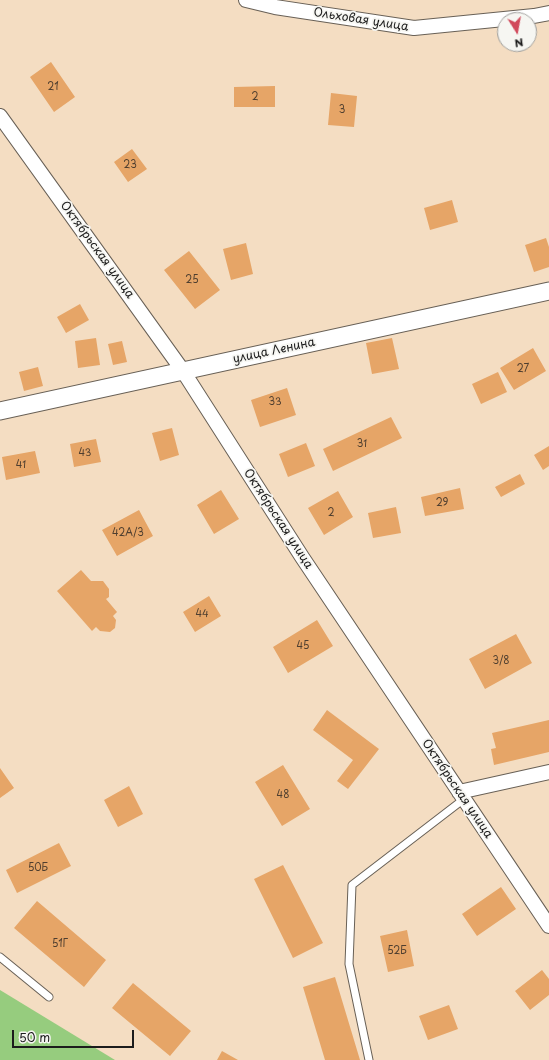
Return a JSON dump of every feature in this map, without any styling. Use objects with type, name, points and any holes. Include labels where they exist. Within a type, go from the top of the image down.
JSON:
[{"type":"street","name":"Ольховая улица","points":[[246,0],[275,7],[414,28],[534,16],[549,13]]},
{"type":"street","name":"Октябрьская улица","points":[[0,116],[183,371],[306,564],[549,926]]},
{"type":"street","name":"улица Ленина","points":[[0,411],[549,291]]},
{"type":"street","points":[[462,796],[549,772]]},
{"type":"lane","points":[[369,1060],[349,964],[352,885],[462,796]]},
{"type":"lane","points":[[0,957],[49,997]]},
{"type":"green space","points":[[0,990],[115,1060],[0,1060]]},
{"type":"building","points":[[51,62],[75,97],[54,112],[30,77]]},
{"type":"building","points":[[275,86],[275,107],[234,107],[234,87]]},
{"type":"building","points":[[331,93],[357,96],[354,127],[328,125]]},
{"type":"building","points":[[132,149],[147,169],[128,182],[114,162]]},
{"type":"building","points":[[452,200],[458,222],[430,230],[424,208]]},
{"type":"building","points":[[546,238],[549,247],[549,267],[534,272],[525,245]]},
{"type":"building","points":[[246,243],[253,274],[231,280],[223,249]]},
{"type":"building","points":[[189,251],[220,290],[195,309],[164,270]]},
{"type":"building","points":[[80,304],[89,320],[66,333],[57,317]]},
{"type":"building","points":[[96,338],[100,365],[78,368],[75,341]]},
{"type":"building","points":[[392,338],[399,369],[372,374],[366,343]]},
{"type":"building","points":[[122,341],[127,362],[113,365],[108,344]]},
{"type":"building","points":[[533,348],[546,371],[514,390],[500,368]]},
{"type":"building","points":[[38,367],[43,386],[24,391],[19,372]]},
{"type":"building","points":[[498,372],[507,392],[481,404],[472,384]]},
{"type":"building","points":[[287,388],[296,415],[260,427],[251,400]]},
{"type":"building","points":[[391,417],[402,438],[333,471],[323,449]]},
{"type":"building","points":[[172,428],[179,455],[160,461],[152,433]]},
{"type":"building","points":[[96,439],[101,462],[74,467],[70,444]]},
{"type":"building","points":[[306,443],[315,466],[288,477],[279,454]]},
{"type":"building","points":[[549,446],[549,466],[543,470],[534,455]]},
{"type":"building","points":[[35,451],[40,473],[6,480],[2,457]]},
{"type":"building","points":[[520,474],[525,484],[501,497],[495,487]]},
{"type":"building","points":[[460,488],[464,509],[425,516],[421,497]]},
{"type":"building","points":[[221,490],[239,519],[214,534],[197,505]]},
{"type":"building","points":[[338,491],[353,517],[324,535],[308,508]]},
{"type":"building","points":[[396,507],[401,533],[373,538],[368,513]]},
{"type":"building","points":[[139,510],[153,536],[117,556],[102,530]]},
{"type":"building","points":[[81,570],[91,581],[103,581],[109,589],[109,597],[106,599],[117,612],[113,616],[116,620],[115,628],[110,632],[100,631],[96,627],[92,631],[57,591]]},
{"type":"building","points":[[209,596],[221,616],[195,632],[183,612]]},
{"type":"building","points":[[317,620],[333,646],[288,673],[273,647]]},
{"type":"building","points":[[516,634],[532,663],[485,689],[469,659]]},
{"type":"building","points":[[327,710],[379,749],[348,789],[337,781],[353,760],[313,730]]},
{"type":"building","points":[[549,720],[549,752],[494,765],[491,749],[496,748],[492,733]]},
{"type":"building","points":[[283,765],[310,809],[282,826],[255,782]]},
{"type":"building","points":[[0,768],[14,788],[0,798]]},
{"type":"building","points":[[129,786],[143,814],[118,827],[104,800]]},
{"type":"building","points":[[59,843],[71,866],[17,893],[6,870]]},
{"type":"building","points":[[283,865],[323,943],[293,958],[254,879]]},
{"type":"building","points":[[501,887],[516,909],[477,936],[462,914]]},
{"type":"building","points":[[37,901],[106,960],[84,987],[14,928]]},
{"type":"building","points":[[407,930],[414,966],[388,972],[380,936]]},
{"type":"building","points":[[542,970],[549,979],[549,995],[530,1010],[515,991]]},
{"type":"building","points":[[335,977],[360,1060],[325,1060],[303,987]]},
{"type":"building","points":[[133,983],[191,1031],[170,1056],[112,1008]]},
{"type":"building","points":[[449,1005],[458,1029],[428,1040],[419,1016]]},
{"type":"building","points":[[222,1051],[238,1060],[217,1060]]}]
